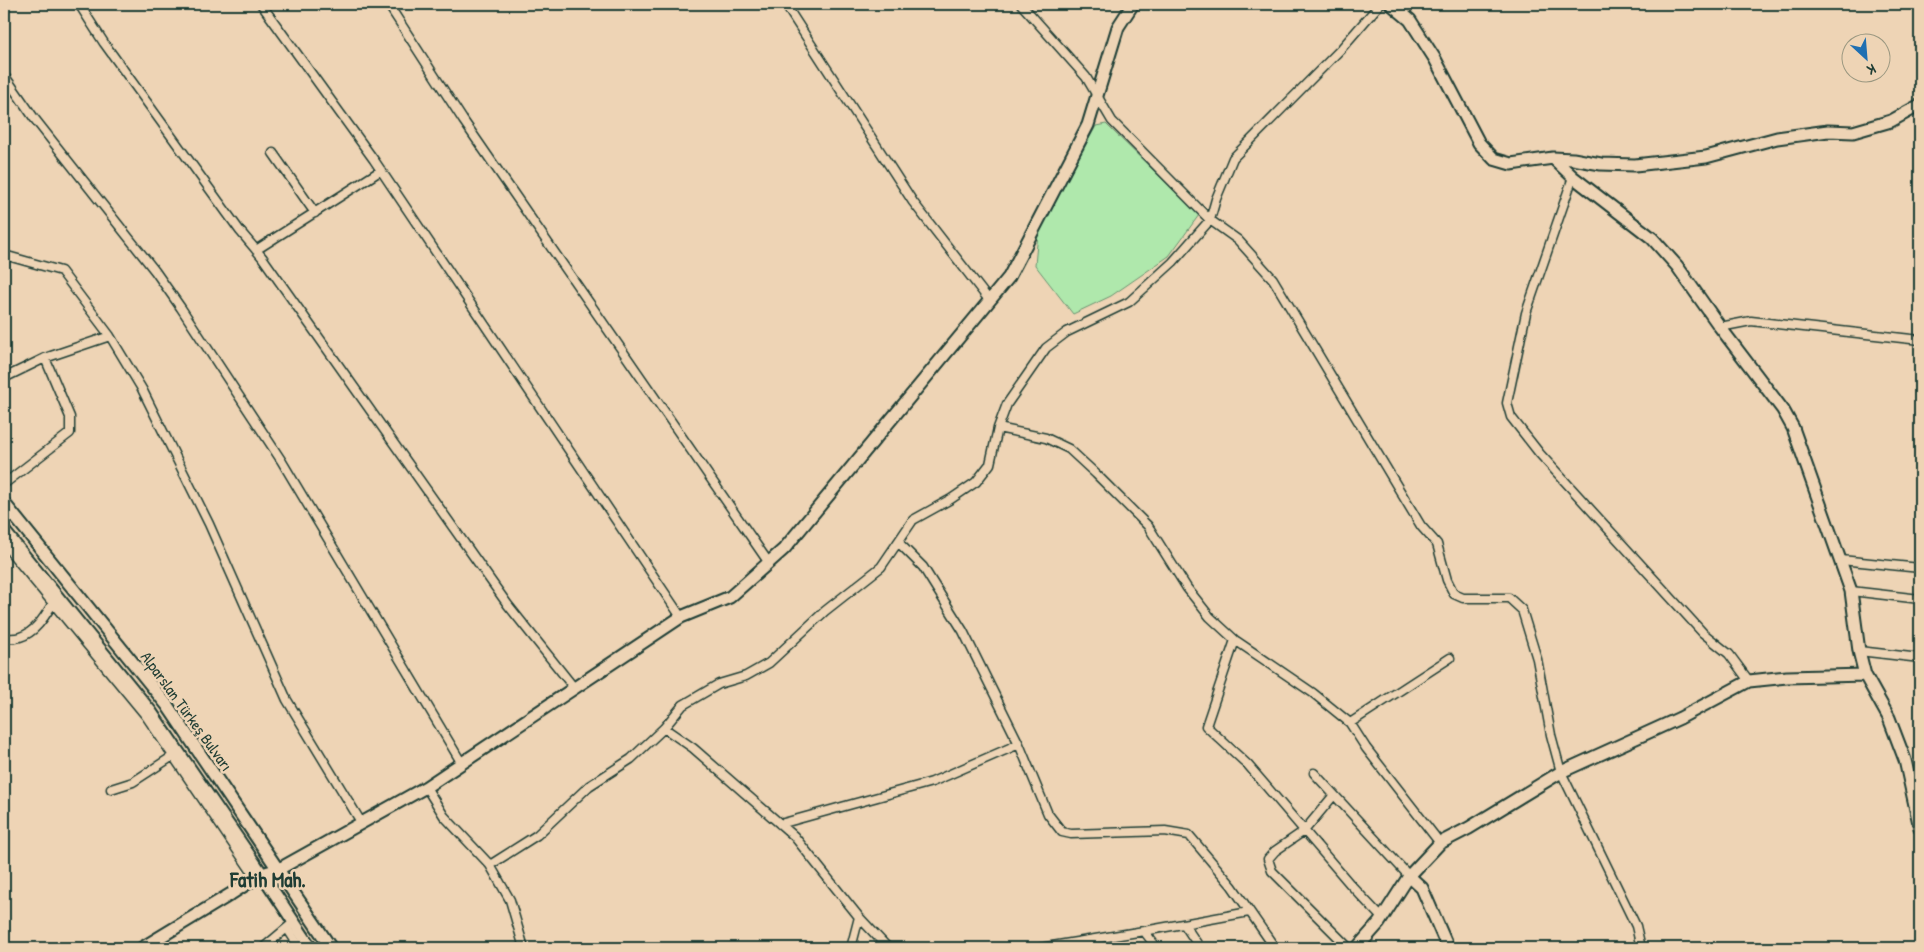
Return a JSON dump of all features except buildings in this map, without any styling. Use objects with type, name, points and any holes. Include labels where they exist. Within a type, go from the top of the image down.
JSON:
[{"type":"street","points":[[79,4],[104,43],[256,250],[508,605],[575,689]]},
{"type":"street","points":[[261,4],[369,152],[681,617]]},
{"type":"street","points":[[388,4],[463,120],[769,563]]},
{"type":"street","points":[[785,4],[913,202],[990,300]]},
{"type":"street","points":[[1021,4],[1086,77],[1112,121],[1210,220],[1238,240],[1273,280],[1421,526],[1436,544],[1447,580],[1454,594],[1463,598],[1509,598],[1522,610],[1537,659],[1551,735],[1561,772],[1636,926],[1641,948]]},
{"type":"street","points":[[142,948],[259,876],[279,869],[426,787],[681,617],[730,597],[784,549],[1009,277],[1088,125],[1118,27],[1133,4]]},
{"type":"street","points":[[490,865],[538,835],[589,786],[631,759],[664,728],[683,705],[719,684],[746,676],[769,663],[825,611],[881,566],[913,520],[952,499],[976,482],[990,464],[998,428],[1007,404],[1046,348],[1067,332],[1129,302],[1174,262],[1210,220],[1232,158],[1340,50],[1380,4]]},
{"type":"street","points":[[1391,4],[1410,20],[1435,59],[1478,142],[1494,159],[1511,164],[1553,158],[1574,159],[1601,164],[1634,165],[1706,157],[1777,138],[1828,131],[1852,132],[1891,121],[1920,105]]},
{"type":"street","points":[[1402,14],[1411,4]]},
{"type":"street","points":[[4,75],[34,118],[155,270],[181,308],[281,460],[461,762]]},
{"type":"street","points":[[273,153],[315,213]]},
{"type":"street","points":[[1553,158],[1573,177],[1652,238],[1677,266],[1790,422],[1851,591],[1859,651],[1865,675],[1889,718],[1906,760],[1920,828]]},
{"type":"street","points":[[256,250],[380,170]]},
{"type":"street","points":[[1573,177],[1526,314],[1507,404],[1511,417],[1540,454],[1703,632],[1730,654],[1749,681]]},
{"type":"street","points":[[4,255],[61,271],[110,336],[142,388],[205,515],[287,700],[361,822]]},
{"type":"street","points":[[1720,327],[1751,321],[1920,340]]},
{"type":"street","points":[[4,378],[45,358],[110,336]]},
{"type":"street","points":[[4,484],[70,433],[70,417],[45,358]]},
{"type":"street","points":[[998,428],[1046,438],[1069,449],[1148,526],[1187,588],[1210,617],[1235,640],[1313,693],[1350,723],[1366,748],[1440,843]]},
{"type":"street","name":"Alparslan Türkeş Bulvarı","points":[[4,503],[167,705],[331,948]]},
{"type":"street","name":"Alparslan Türkeş Bulvarı","points":[[4,531],[53,598],[151,712],[290,925],[311,948]]},
{"type":"street","points":[[898,542],[922,567],[963,631],[1019,744],[1048,814],[1062,832],[1072,834],[1164,831],[1189,836],[1232,886],[1275,948]]},
{"type":"street","points":[[4,544],[53,598],[146,716],[259,876]]},
{"type":"street","points":[[1841,560],[1920,568]]},
{"type":"street","points":[[1851,591],[1920,599]]},
{"type":"street","points":[[4,638],[20,637],[34,629],[42,620],[53,598]]},
{"type":"street","points":[[1235,640],[1206,726],[1248,765],[1382,918]]},
{"type":"street","points":[[1859,651],[1920,658]]},
{"type":"street","points":[[1350,723],[1450,658]]},
{"type":"street","points":[[1357,948],[1382,918],[1409,876],[1440,843],[1561,772],[1680,718],[1749,681],[1787,677],[1865,675]]},
{"type":"street","points":[[664,728],[693,748],[794,836],[859,917],[888,948]]},
{"type":"street","points":[[780,824],[932,782],[1019,744]]},
{"type":"street","points":[[111,789],[133,782],[173,756]]},
{"type":"street","points":[[1314,773],[1422,888],[1448,948]]},
{"type":"street","points":[[426,787],[444,816],[490,865],[510,900],[524,948]]},
{"type":"street","points":[[1334,795],[1304,831],[1275,851],[1268,859],[1272,871],[1349,948]]},
{"type":"street","points":[[1040,948],[1144,932],[1249,912]]},
{"type":"street","points":[[851,948],[859,917]]},
{"type":"street","points":[[1184,924],[1200,948]]},
{"type":"street","points":[[263,948],[290,925],[300,948]]},
{"type":"street","points":[[1144,932],[1157,948]]},
{"type":"green space","points":[[1106,124],[1199,215],[1169,256],[1111,296],[1073,314],[1035,265],[1038,233],[1096,126]]},
{"type":"district","name":"Fatih Mah.","points":[[268,879]]}]
